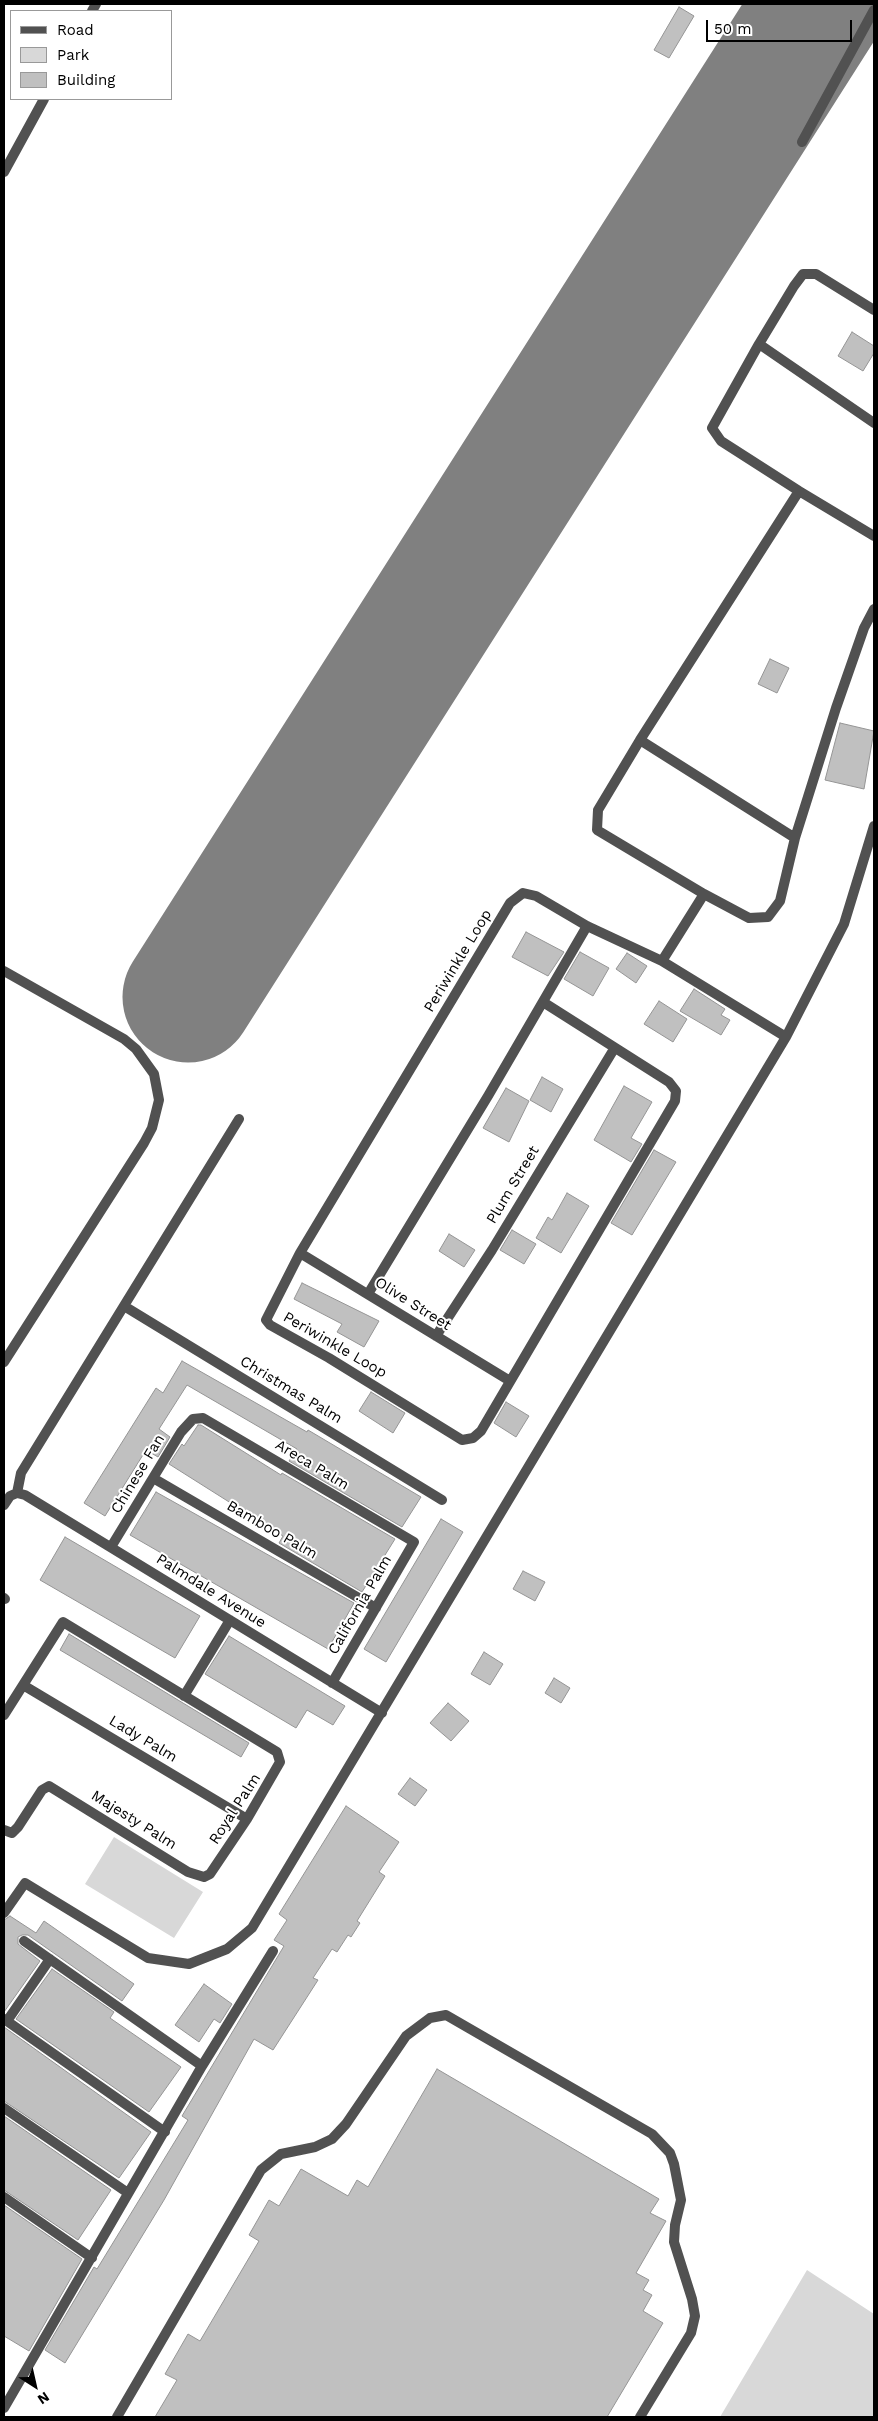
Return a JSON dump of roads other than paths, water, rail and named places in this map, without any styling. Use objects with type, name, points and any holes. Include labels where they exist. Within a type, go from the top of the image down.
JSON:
[{"type":"street","points":[[802,142],[874,10]]},
{"type":"street","points":[[4,172],[43,100]]},
{"type":"street","points":[[874,310],[816,274],[803,274],[759,344],[712,428],[721,441],[874,536]]},
{"type":"street","points":[[759,344],[874,423]]},
{"type":"street","points":[[799,491],[640,740],[598,810],[597,830],[748,918],[768,917],[780,901],[795,838],[836,708],[864,628],[874,609]]},
{"type":"street","points":[[640,740],[795,838]]},
{"type":"street","points":[[4,1913],[26,1882],[148,1958],[189,1964],[227,1949],[252,1928],[382,1713],[494,1521],[786,1038],[844,924],[874,826]]},
{"type":"street","name":"Periwinkle Loop","points":[[587,926],[536,896],[523,893],[510,903],[300,1253],[266,1320],[270,1325],[329,1358],[462,1440],[473,1438],[481,1431],[675,1101],[676,1091],[669,1082],[614,1049]]},
{"type":"street","points":[[662,961],[704,894]]},
{"type":"street","points":[[368,1294],[587,926],[662,961],[786,1038]]},
{"type":"street","points":[[4,971],[124,1039],[136,1049],[154,1074],[159,1100],[155,1120],[144,1143],[4,1362]]},
{"type":"street","points":[[543,1002],[614,1049]]},
{"type":"street","name":"Plum Street","points":[[436,1336],[492,1250],[614,1049]]},
{"type":"street","points":[[4,1505],[10,1496],[21,1494],[21,1473],[239,1119]]},
{"type":"street","name":"Olive Street","points":[[300,1253],[510,1381]]},
{"type":"street","name":"Christmas Palm","points":[[124,1306],[442,1500]]},
{"type":"street","name":"Areca Palm","points":[[193,1419],[203,1418],[414,1542]]},
{"type":"street","name":"Chinese Fan","points":[[111,1547],[181,1432],[193,1419]]},
{"type":"street","name":"Bamboo Palm","points":[[153,1478],[376,1608]]},
{"type":"street","name":"Palmdale Avenue","points":[[21,1494],[382,1713]]},
{"type":"street","name":"California Palm","points":[[332,1683],[414,1542]]},
{"type":"street","points":[[4,1715],[63,1622],[184,1696],[230,1620]]},
{"type":"street","name":"Lady Palm","points":[[23,1685],[247,1819]]},
{"type":"street","name":"Royal Palm","points":[[184,1696],[277,1752],[280,1762],[276,1774],[247,1819],[210,1874],[204,1877]]},
{"type":"street","name":"Majesty Palm","points":[[4,1830],[12,1833],[42,1790],[50,1786],[188,1872],[204,1877]]},
{"type":"street","points":[[24,1941],[202,2066]]},
{"type":"street","points":[[4,2408],[202,2066],[273,1951]]},
{"type":"street","points":[[50,1959],[5,2020],[165,2132]]},
{"type":"street","points":[[117,2417],[261,2170],[282,2154],[316,2147],[332,2139],[346,2124],[406,2036],[430,2018],[446,2016],[652,2134],[670,2153],[681,2200],[675,2225],[674,2242],[692,2299],[694,2325],[640,2417]]},
{"type":"street","points":[[4,2108],[128,2193]]},
{"type":"street","points":[[4,2197],[92,2258]]}]
